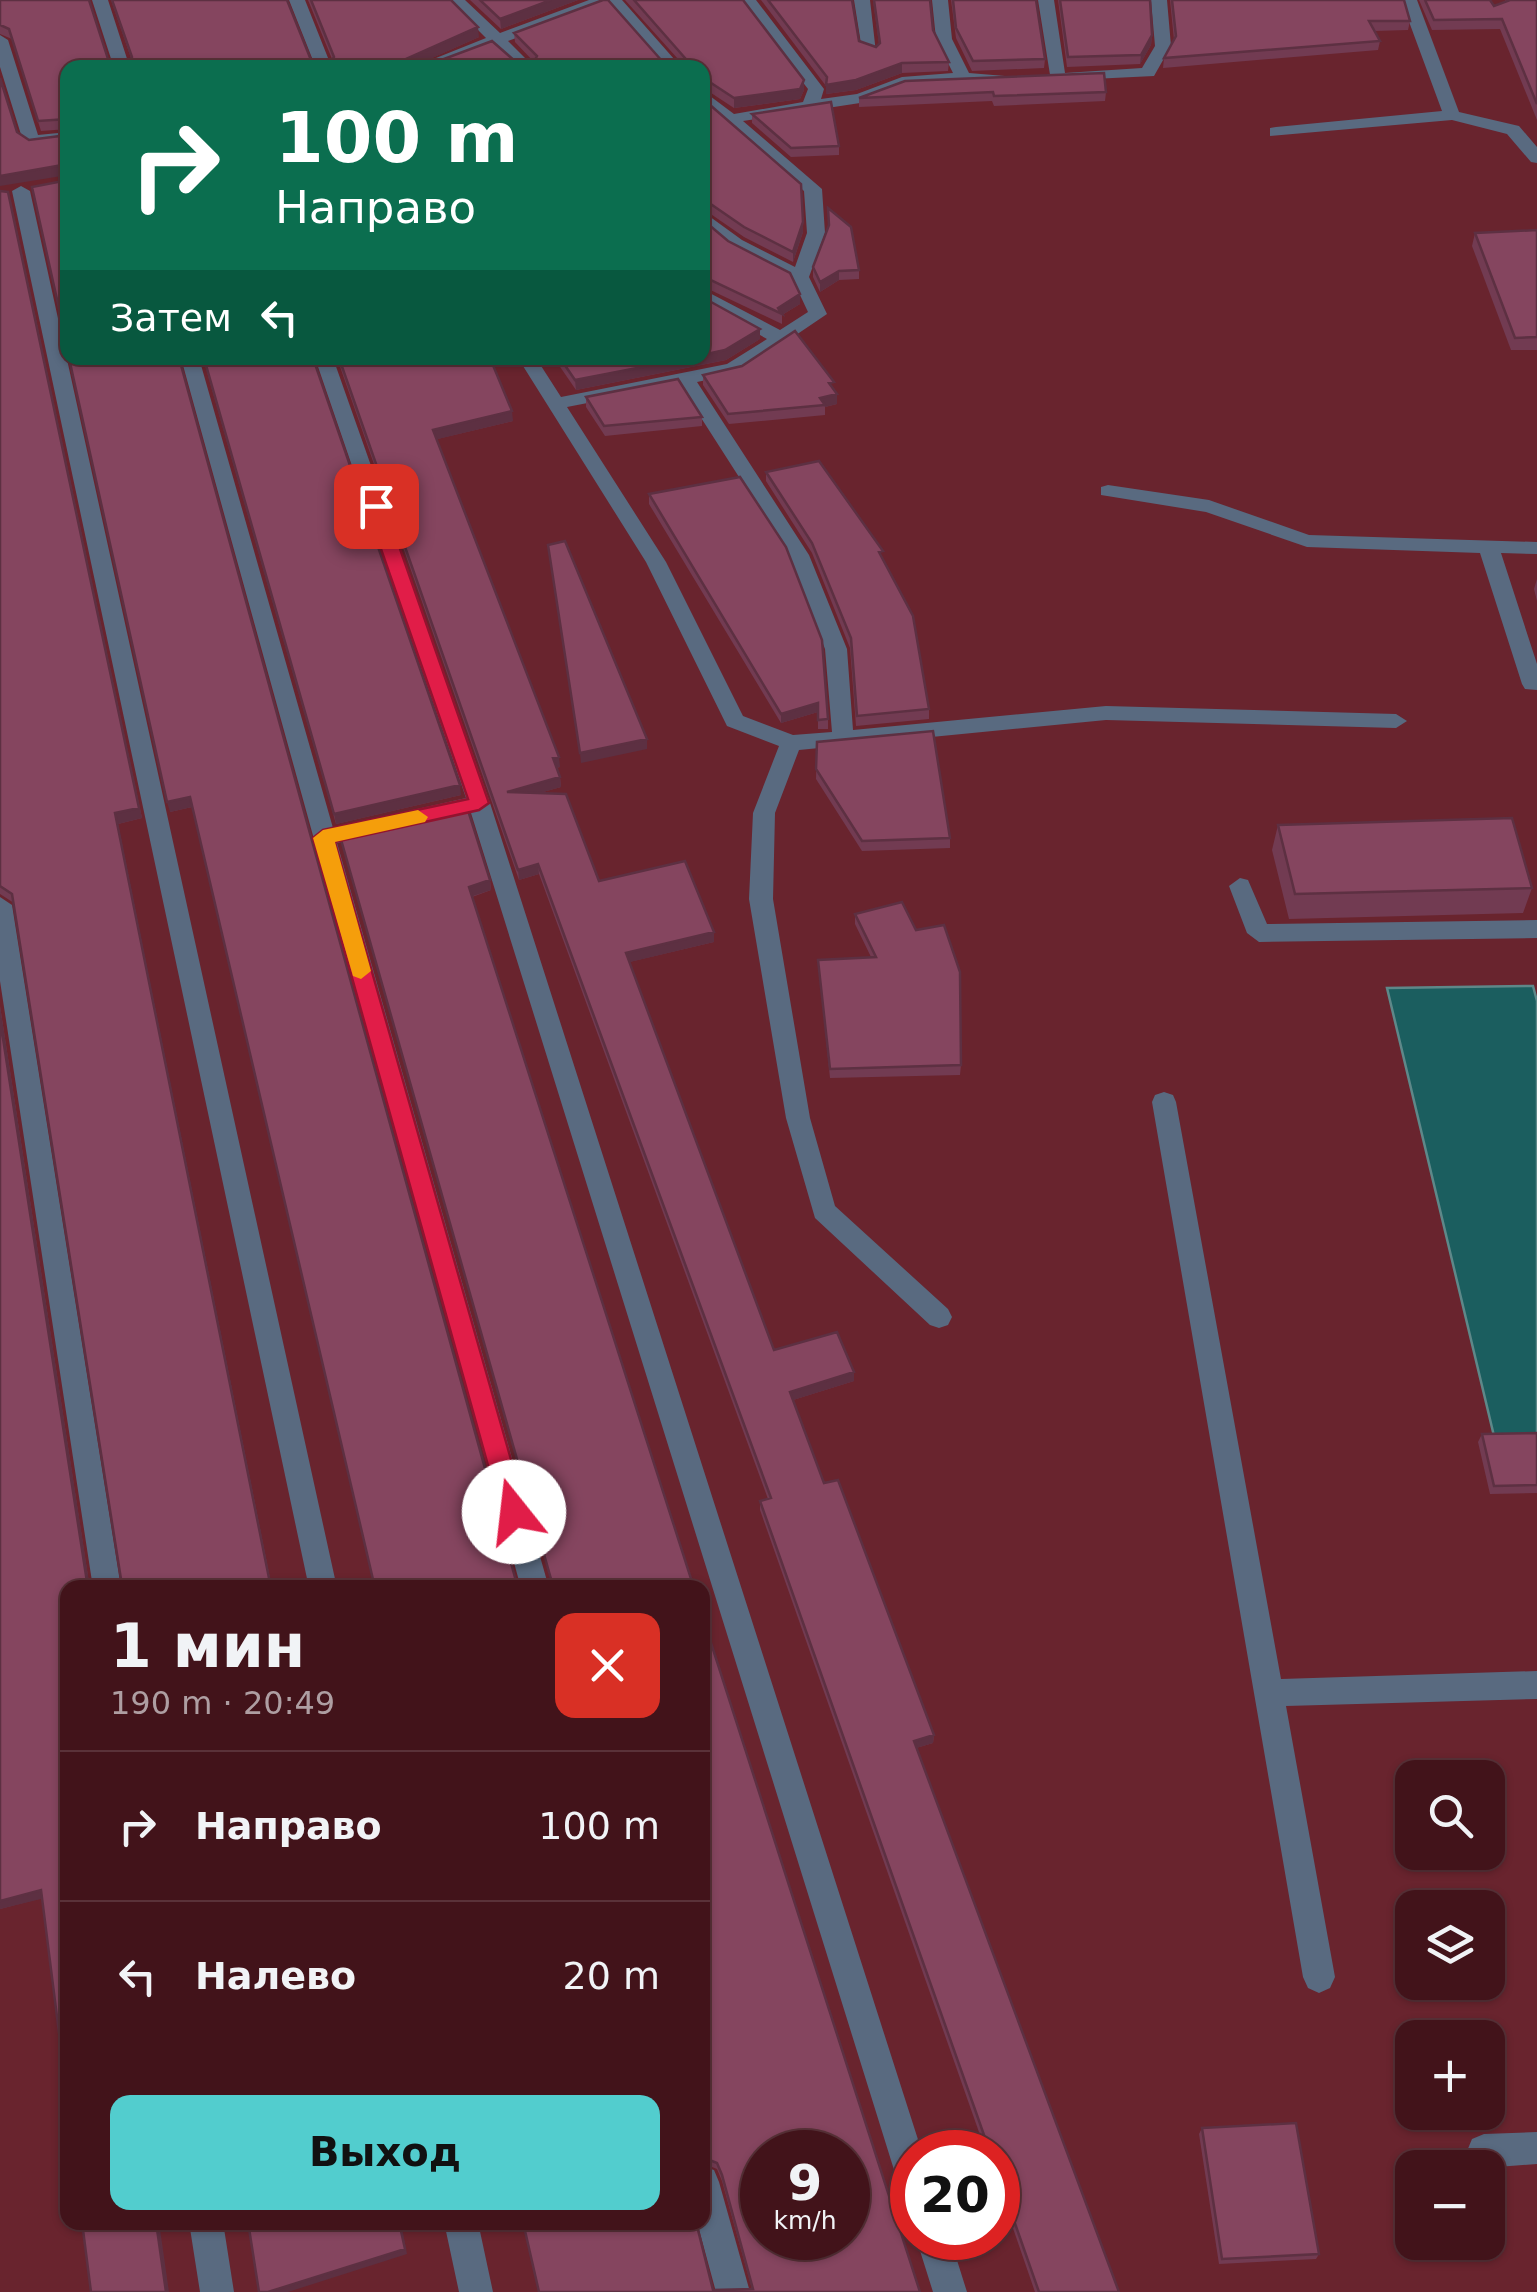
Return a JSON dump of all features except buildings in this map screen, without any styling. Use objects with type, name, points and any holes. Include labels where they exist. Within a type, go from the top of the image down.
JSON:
[{"type":"lane","points":[[100,0],[119,60]]},
{"type":"lane","points":[[298,0],[321,60]]},
{"type":"lane","points":[[456,0],[518,60]]},
{"type":"lane","points":[[442,60],[584,2],[604,0]]},
{"type":"lane","points":[[613,0],[667,60]]},
{"type":"lane","points":[[748,0],[816,88],[811,104]]},
{"type":"lane","points":[[862,0],[870,50]]},
{"type":"lane","points":[[940,0],[944,39],[963,77]]},
{"type":"lane","points":[[1040,79],[1046,0]]},
{"type":"lane","points":[[729,118],[860,98],[902,82],[1148,73],[1163,46],[1159,0]]},
{"type":"lane","points":[[1409,0],[1452,116]]},
{"type":"lane","points":[[0,40],[20,127],[31,140],[60,138]]},
{"type":"lane","points":[[710,102],[812,189],[816,234],[800,277]]},
{"type":"lane","points":[[1276,132],[1452,116],[1513,130],[1537,158]]},
{"type":"lane","points":[[19,192],[321,1580]]},
{"type":"lane","points":[[558,403],[732,368],[818,314],[800,277],[736,244],[710,223]]},
{"type":"lane","points":[[710,299],[780,338]]},
{"type":"lane","points":[[192,365],[533,1580]]},
{"type":"lane","points":[[326,365],[479,803],[899,2130]]},
{"type":"lane","points":[[531,365],[656,562],[735,722],[791,743],[1106,714],[1396,721]]},
{"type":"lane","points":[[686,378],[799,555],[836,649],[843,737]]},
{"type":"lane","points":[[1108,491],[1209,506],[1306,541],[1537,548]]},
{"type":"lane","points":[[1489,549],[1526,630],[1534,684]]},
{"type":"lane","points":[[791,743],[764,812],[761,900],[798,1118],[824,1212],[939,1317]]},
{"type":"lane","points":[[323,838],[479,803]]},
{"type":"lane","points":[[1240,886],[1259,933],[1537,929]]},
{"type":"lane","points":[[0,905],[106,1580]]},
{"type":"lane","points":[[1164,1102],[1318,1978]]},
{"type":"lane","points":[[1268,1693],[1537,1686]]},
{"type":"lane","points":[[1502,2150],[1537,2148]]},
{"type":"lane","points":[[710,2210],[734,2292]]},
{"type":"lane","points":[[207,2230],[217,2292]]},
{"type":"lane","points":[[463,2230],[476,2292]]},
{"type":"lane","points":[[940,2260],[950,2292]]},
{"type":"shaded area","points":[[0,0],[1537,0],[1537,2292],[0,2292]]},
{"type":"water","points":[[1533,986],[1537,1001],[1537,1435],[1494,1436],[1387,988]]},
{"type":"slow traffic","points":[[361,971],[323,838],[418,817]]},
{"type":"route","points":[[376,506],[479,803],[323,838],[514,1512]]}]
